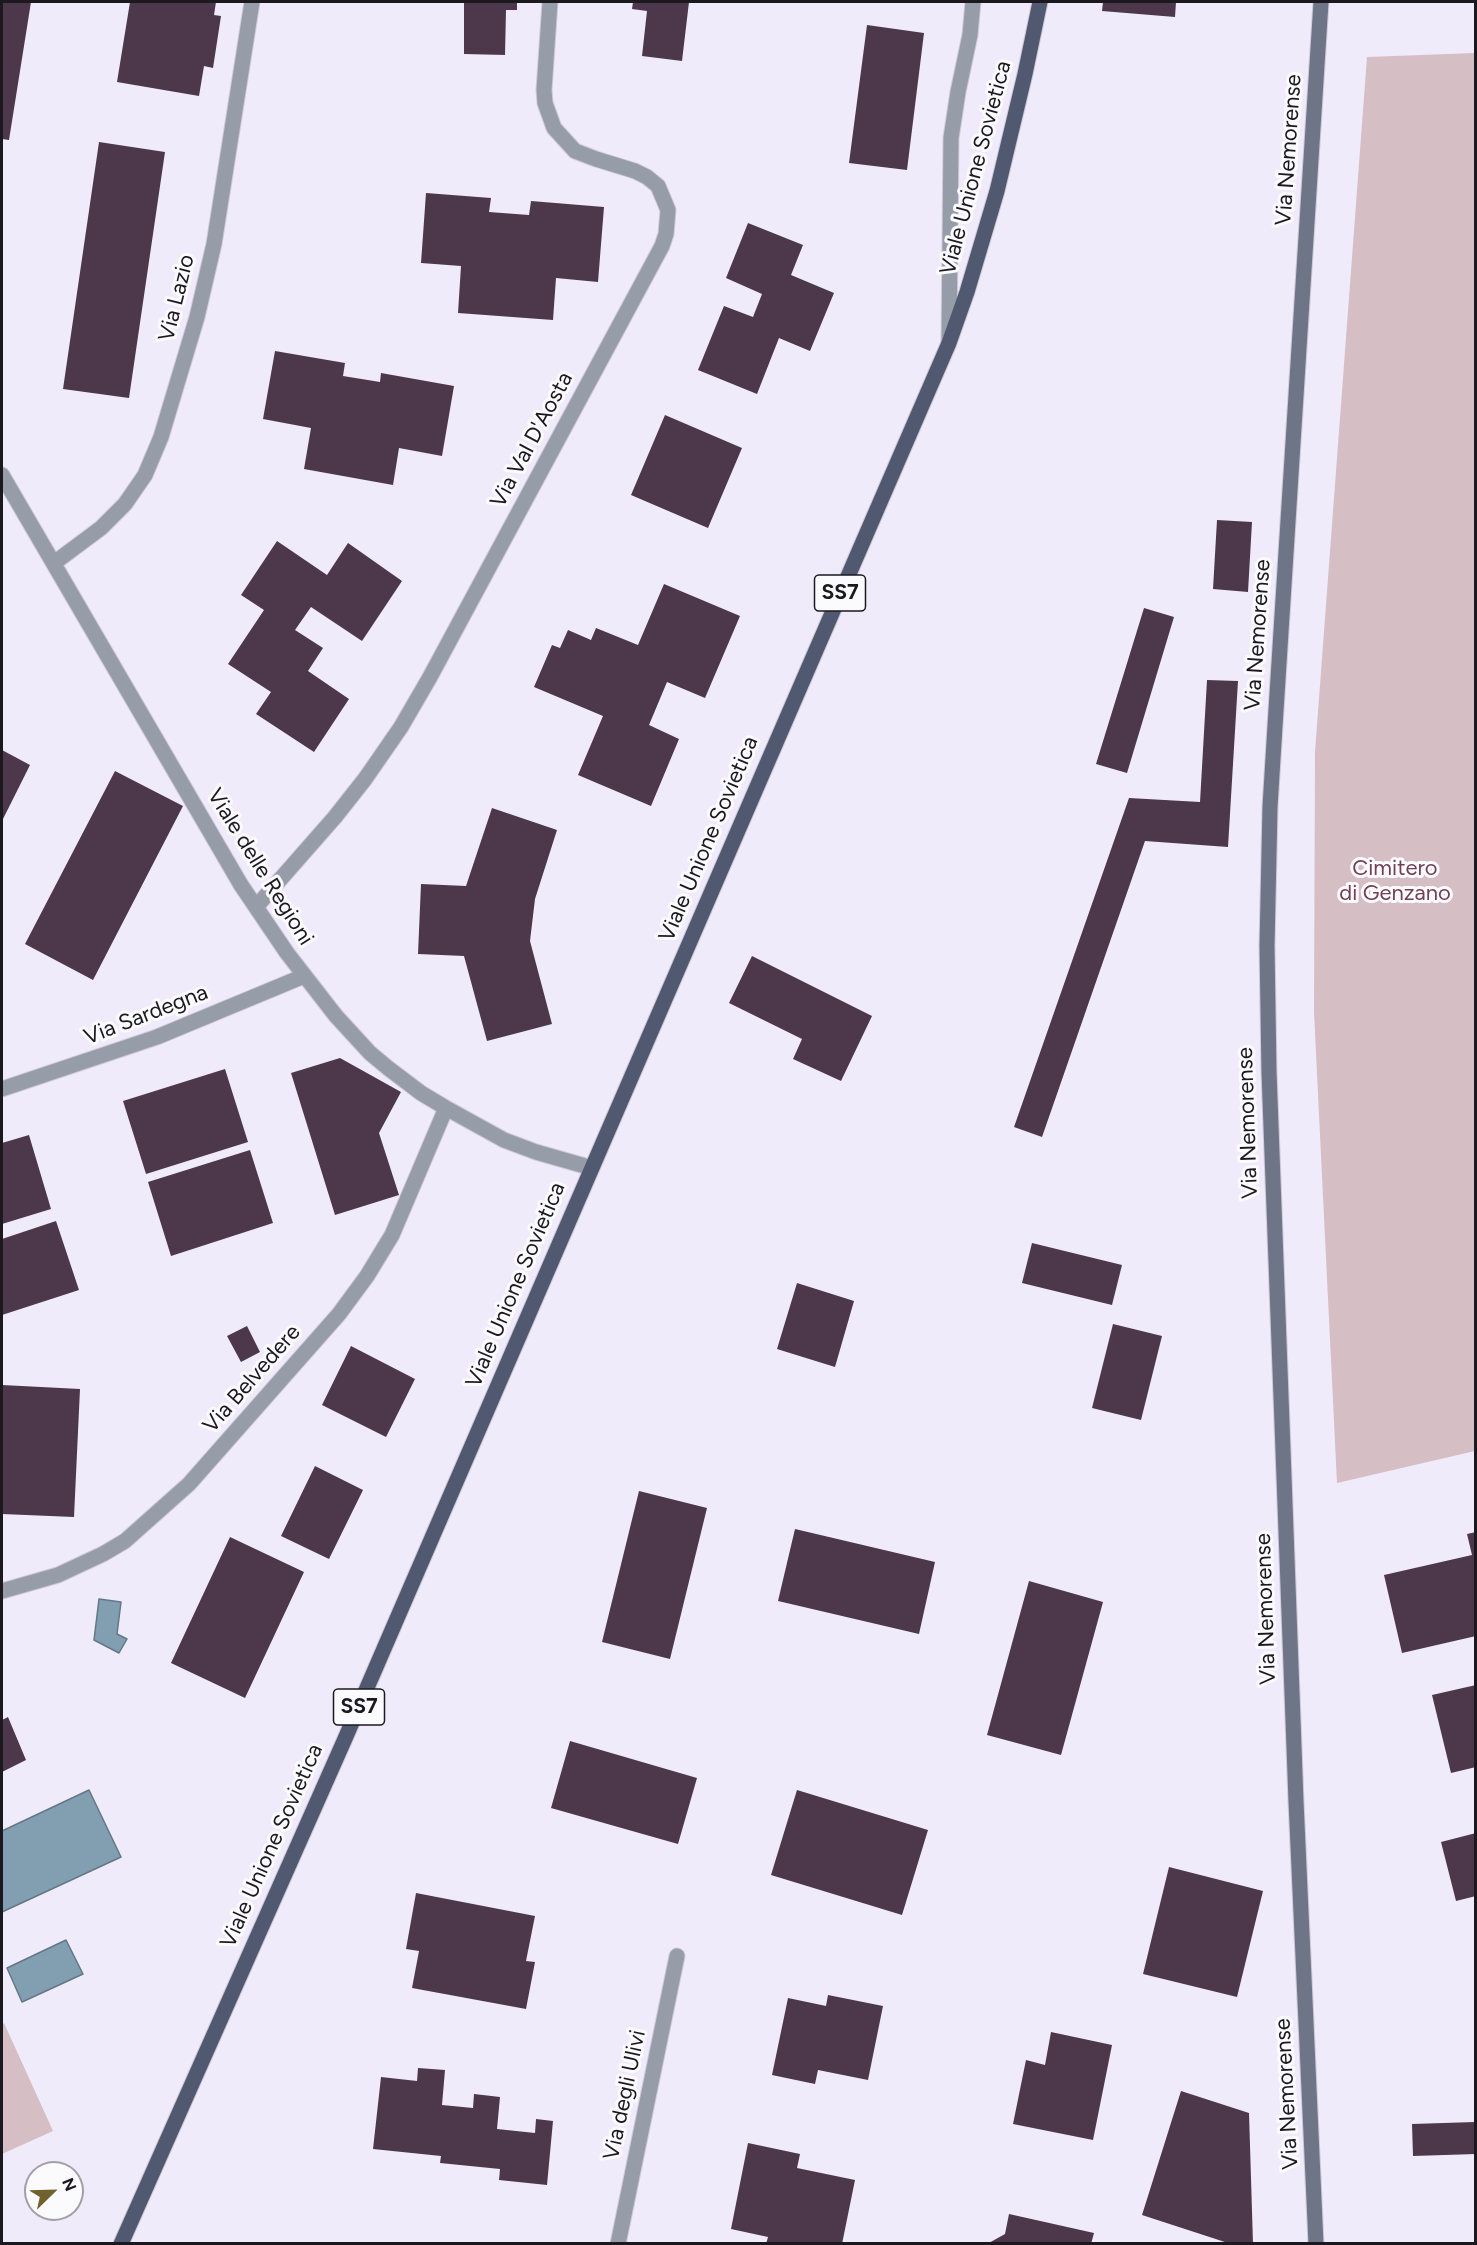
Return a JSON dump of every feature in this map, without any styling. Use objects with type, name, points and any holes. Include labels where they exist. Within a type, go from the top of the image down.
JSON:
[{"type":"main road","name":"Viale Unione Sovietica","points":[[121,2244],[348,1730],[949,343],[967,292],[997,191],[1040,2]]},
{"type":"main road","name":"Via Nemorense","points":[[1316,2244],[1293,1730],[1269,1072],[1268,946],[1270,818],[1275,726],[1321,2]]},
{"type":"street","name":"Via Lazio","points":[[54,563],[101,528],[125,504],[145,475],[161,437],[194,328],[214,244],[252,2]]},
{"type":"street","name":"Via Val D'Aosta","points":[[256,907],[335,818],[401,727],[430,678],[662,246],[666,234],[668,210],[658,186],[635,171],[575,151],[554,128],[544,103],[550,2]]},
{"type":"street","name":"Viale Unione Sovietica","points":[[949,343],[951,146],[956,100],[970,34],[973,2]]},
{"type":"street","name":"Viale delle Regioni","points":[[2,475],[214,841],[304,976],[336,1016],[370,1053],[404,1081],[446,1108],[512,1143],[591,1168]]},
{"type":"street","name":"Via Sardegna","points":[[2,1089],[157,1037],[304,976]]},
{"type":"street","name":"Via Belvedere","points":[[2,1591],[58,1575],[103,1554],[125,1540],[189,1484],[339,1314],[367,1276],[392,1235],[446,1108]]},
{"type":"street","name":"Via degli Ulivi","points":[[618,2244],[677,1956]]},
{"type":"green space","name":"Cimitero di Genzano","points":[[1475,53],[1475,1451],[1337,1483],[1314,1012],[1315,752],[1367,57]]},
{"type":"green space","points":[[4,2023],[53,2131],[2,2154],[2,2025]]},
{"type":"water","points":[[99,1599],[121,1602],[117,1634],[127,1639],[119,1653],[94,1640]]},
{"type":"water","points":[[89,1790],[121,1857],[2,1912],[2,1831]]},
{"type":"water","points":[[66,1940],[83,1974],[22,2002],[7,1968]]},
{"type":"building","points":[[2,2],[31,2],[9,140],[2,139]]},
{"type":"building","points":[[130,2],[216,2],[214,15],[221,16],[213,68],[204,66],[199,96],[117,82]]},
{"type":"building","points":[[464,2],[517,2],[517,10],[506,10],[505,55],[464,54]]},
{"type":"building","points":[[633,2],[689,2],[682,61],[642,56],[647,11],[632,9]]},
{"type":"building","points":[[1103,2],[1176,2],[1175,17],[1102,11]]},
{"type":"building","points":[[867,25],[924,33],[907,170],[849,163]]},
{"type":"building","points":[[99,142],[165,152],[129,398],[63,389]]},
{"type":"building","points":[[426,193],[491,198],[489,212],[529,215],[531,201],[604,207],[598,282],[556,278],[553,320],[458,313],[461,266],[421,263]]},
{"type":"building","points":[[748,223],[803,245],[791,275],[834,293],[810,351],[779,338],[757,394],[698,370],[724,306],[753,317],[762,294],[726,278]]},
{"type":"building","points":[[275,351],[345,363],[343,376],[380,382],[381,373],[454,386],[442,456],[399,448],[393,485],[304,469],[311,428],[263,419]]},
{"type":"building","points":[[665,415],[742,448],[708,528],[631,495]]},
{"type":"building","points":[[1217,520],[1252,522],[1248,592],[1213,589]]},
{"type":"building","points":[[277,541],[327,575],[348,543],[402,581],[362,641],[311,607],[295,630],[323,648],[308,671],[349,699],[314,752],[256,714],[271,692],[228,664],[264,610],[241,595]]},
{"type":"building","points":[[664,584],[740,616],[705,698],[667,682],[649,725],[679,739],[651,806],[578,775],[603,716],[534,687],[552,645],[560,648],[568,630],[591,640],[596,628],[638,645]]},
{"type":"building","points":[[1144,608],[1174,617],[1127,773],[1096,764]]},
{"type":"building","points":[[1207,680],[1238,681],[1228,847],[1145,841],[1042,1137],[1014,1127],[1129,798],[1200,802]]},
{"type":"building","points":[[2,750],[30,765],[2,821]]},
{"type":"building","points":[[115,771],[183,806],[93,980],[25,944]]},
{"type":"building","points":[[492,808],[557,830],[535,899],[530,941],[552,1024],[487,1041],[464,956],[418,954],[421,884],[466,886]]},
{"type":"building","points":[[752,956],[872,1016],[841,1081],[793,1059],[802,1039],[729,1003]]},
{"type":"building","points":[[340,1058],[401,1092],[379,1133],[399,1195],[335,1215],[291,1073]]},
{"type":"building","points":[[225,1069],[248,1142],[146,1174],[123,1101]]},
{"type":"building","points":[[29,1135],[51,1209],[2,1224],[2,1143]]},
{"type":"building","points":[[250,1150],[273,1223],[171,1256],[148,1182]]},
{"type":"building","points":[[56,1221],[79,1290],[2,1315],[2,1239]]},
{"type":"building","points":[[1032,1243],[1122,1265],[1112,1305],[1022,1283]]},
{"type":"building","points":[[797,1283],[854,1301],[835,1367],[777,1349]]},
{"type":"building","points":[[1113,1324],[1162,1336],[1141,1420],[1092,1408]]},
{"type":"building","points":[[247,1326],[260,1352],[241,1362],[227,1336]]},
{"type":"building","points":[[351,1346],[415,1379],[386,1437],[322,1405]]},
{"type":"building","points":[[2,1385],[80,1389],[74,1517],[2,1514]]},
{"type":"building","points":[[315,1466],[363,1490],[329,1559],[281,1536]]},
{"type":"building","points":[[639,1491],[707,1508],[670,1659],[602,1642]]},
{"type":"building","points":[[795,1529],[935,1562],[919,1634],[778,1601]]},
{"type":"building","points":[[1476,1532],[1476,1636],[1402,1653],[1384,1575],[1472,1555],[1467,1534]]},
{"type":"building","points":[[230,1537],[304,1572],[245,1698],[171,1663]]},
{"type":"building","points":[[1029,1581],[1103,1602],[1061,1755],[987,1735]]},
{"type":"building","points":[[1476,1685],[1476,1767],[1451,1773],[1432,1695]]},
{"type":"building","points":[[8,1717],[26,1760],[2,1772],[2,1720]]},
{"type":"building","points":[[570,1741],[697,1778],[678,1844],[551,1808]]},
{"type":"building","points":[[797,1790],[928,1830],[902,1915],[771,1875]]},
{"type":"building","points":[[1476,1833],[1476,1896],[1456,1901],[1441,1842]]},
{"type":"building","points":[[1169,1867],[1263,1891],[1237,1997],[1143,1974]]},
{"type":"building","points":[[416,1893],[535,1916],[526,1961],[535,1962],[526,2009],[412,1988],[419,1951],[406,1949]]},
{"type":"building","points":[[828,1995],[883,2006],[868,2080],[818,2070],[815,2084],[772,2075],[788,1998],[826,2006]]},
{"type":"building","points":[[1051,2032],[1112,2045],[1093,2140],[1013,2124],[1026,2060],[1045,2065]]},
{"type":"building","points":[[418,2068],[445,2070],[442,2105],[473,2108],[474,2094],[500,2097],[497,2129],[535,2133],[536,2119],[553,2121],[547,2185],[499,2180],[500,2169],[440,2163],[441,2156],[373,2149],[381,2077],[417,2081]]},
{"type":"building","points":[[1181,2091],[1249,2113],[1253,2244],[1231,2244],[1142,2215]]},
{"type":"building","points":[[1475,2122],[1476,2154],[1413,2156],[1412,2124]]},
{"type":"building","points":[[748,2143],[800,2154],[797,2168],[855,2180],[842,2244],[766,2244],[768,2237],[731,2229]]},
{"type":"building","points":[[1009,2214],[1094,2233],[1091,2244],[987,2244],[1005,2234]]}]
